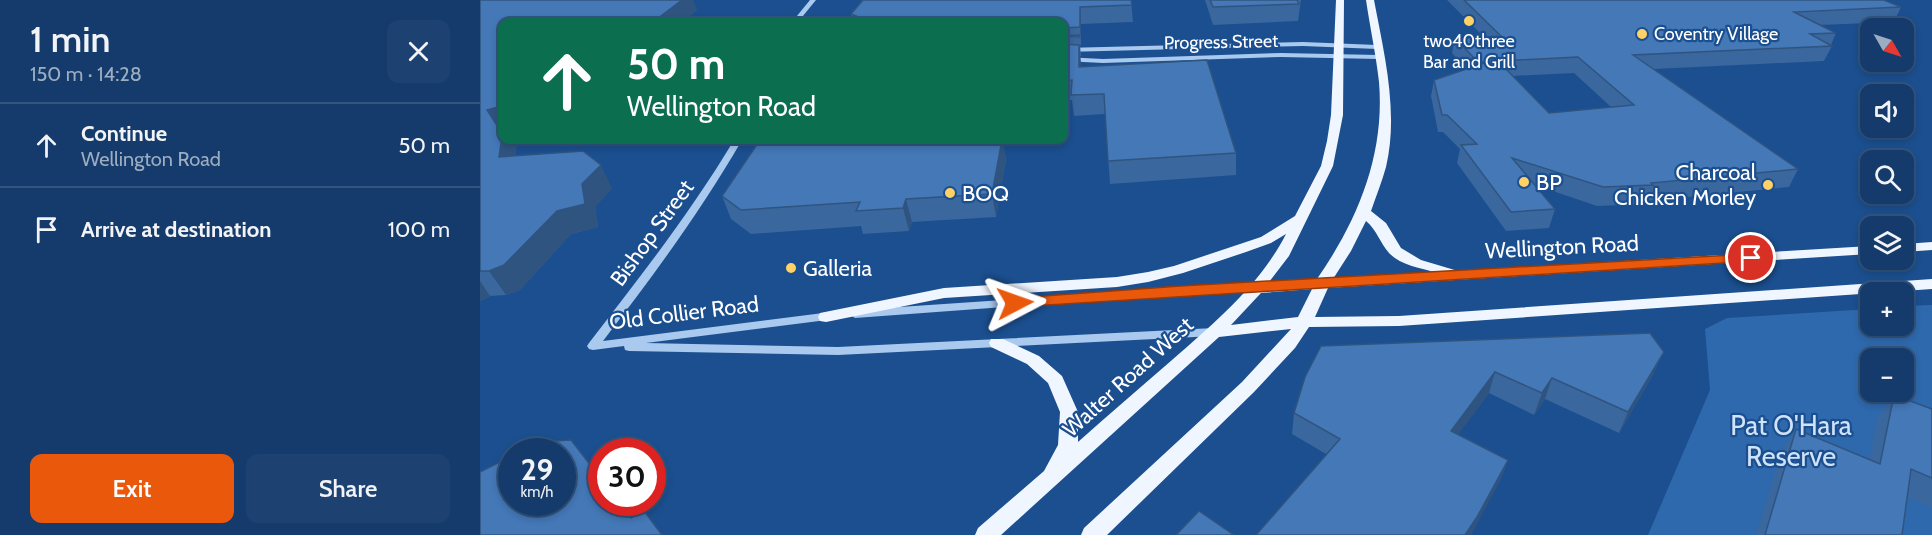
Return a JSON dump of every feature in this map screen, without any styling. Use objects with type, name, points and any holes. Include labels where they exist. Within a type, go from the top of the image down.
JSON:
[{"type":"main road","name":"Walter Road West","points":[[986,535],[1214,332],[1257,288],[1282,256],[1327,166],[1333,141],[1337,115],[1340,0]]},
{"type":"main road","points":[[1092,535],[1248,387],[1289,344],[1304,322],[1322,284],[1344,251],[1364,212],[1380,165],[1384,125],[1384,83],[1370,0]]},
{"type":"main road","points":[[1364,212],[1381,226],[1395,251],[1416,263],[1466,276]]},
{"type":"main road","points":[[826,317],[944,293],[1117,282],[1148,277],[1178,270],[1266,240],[1302,218]]},
{"type":"main road","points":[[1914,247],[1932,246]]},
{"type":"main road","name":"Wellington Road","points":[[1257,288],[1860,251]]},
{"type":"main road","points":[[1214,332],[1304,322],[1399,321],[1932,284]]},
{"type":"main road","points":[[998,343],[1034,360],[1056,380],[1069,412],[1068,445],[1048,481]]},
{"type":"street","points":[[798,18],[813,0]]},
{"type":"street","name":"Progress Street","points":[[1068,50],[1378,52]]},
{"type":"street","name":"Progress Street","points":[[1068,59],[1340,51]]},
{"type":"street","name":"Bishop Street","points":[[593,346],[650,273],[712,184],[736,144]]},
{"type":"street","name":"Old Collier Road","points":[[593,346],[826,317],[1180,291],[1257,288]]},
{"type":"street","name":"Old Collier Road","points":[[593,346],[838,351],[1214,332]]},
{"type":"green space","name":"Pat O'Hara Reserve","points":[[1932,305],[1932,535],[1648,535],[1710,390],[1705,329],[1727,318],[1860,310],[1860,336],[1914,336],[1914,306]]},
{"type":"building","points":[[480,0],[682,0],[658,18],[498,18],[498,107],[487,110],[498,127],[498,144],[501,144],[499,157],[583,151],[601,165],[582,184],[585,204],[557,211],[504,265],[489,271],[480,271]]},
{"type":"building","points":[[863,0],[1131,0],[1132,5],[1080,7],[1080,27],[1068,28],[1068,18],[861,18],[851,14]]},
{"type":"building","points":[[1210,0],[1297,0],[1299,4],[1213,7]]},
{"type":"building","points":[[1464,0],[1884,0],[1901,7],[1794,12],[1836,33],[1810,34],[1832,46],[1633,55],[1798,169],[1651,183],[1653,185],[1603,187],[1512,158],[1555,209],[1511,212],[1461,145],[1477,144],[1447,115],[1442,115],[1434,80],[1487,62],[1478,62],[1455,38],[1502,37]],"holes":[[[1578,57],[1634,105],[1549,113],[1498,61]]]},
{"type":"building","points":[[1068,44],[1079,45],[1079,67],[1207,60],[1236,153],[1108,161],[1104,94],[1071,95],[1072,80],[1068,80]]},
{"type":"building","points":[[757,144],[1001,144],[992,194],[906,199],[903,208],[856,211],[860,202],[741,210],[722,196]]},
{"type":"building","points":[[1650,333],[1664,352],[1628,412],[1552,378],[1542,393],[1495,372],[1451,431],[1508,460],[1465,535],[1256,535],[1340,439],[1294,413],[1305,377],[1321,346]]},
{"type":"building","points":[[1893,402],[1913,402],[1932,409],[1932,478],[1911,469],[1902,535],[1765,535],[1796,429],[1880,464]]},
{"type":"building","points":[[576,446],[588,462],[588,516],[630,516],[631,518],[648,516],[662,535],[480,535],[480,472],[498,463],[498,516],[576,516]]},
{"type":"building","points":[[1199,511],[1234,535],[1176,535]]},
{"type":"place","name":"two40three Bar and Grill","points":[[1469,21]]},
{"type":"place","name":"Coventry Village","points":[[1642,34]]},
{"type":"place","name":"BP","points":[[1524,182]]},
{"type":"place","name":"Charcoal Chicken Morley","points":[[1768,185]]},
{"type":"place","name":"BOQ","points":[[950,193]]},
{"type":"place","name":"Galleria","points":[[791,268]]},
{"type":"route","points":[[1015,303],[1180,291],[1751,258]]}]
